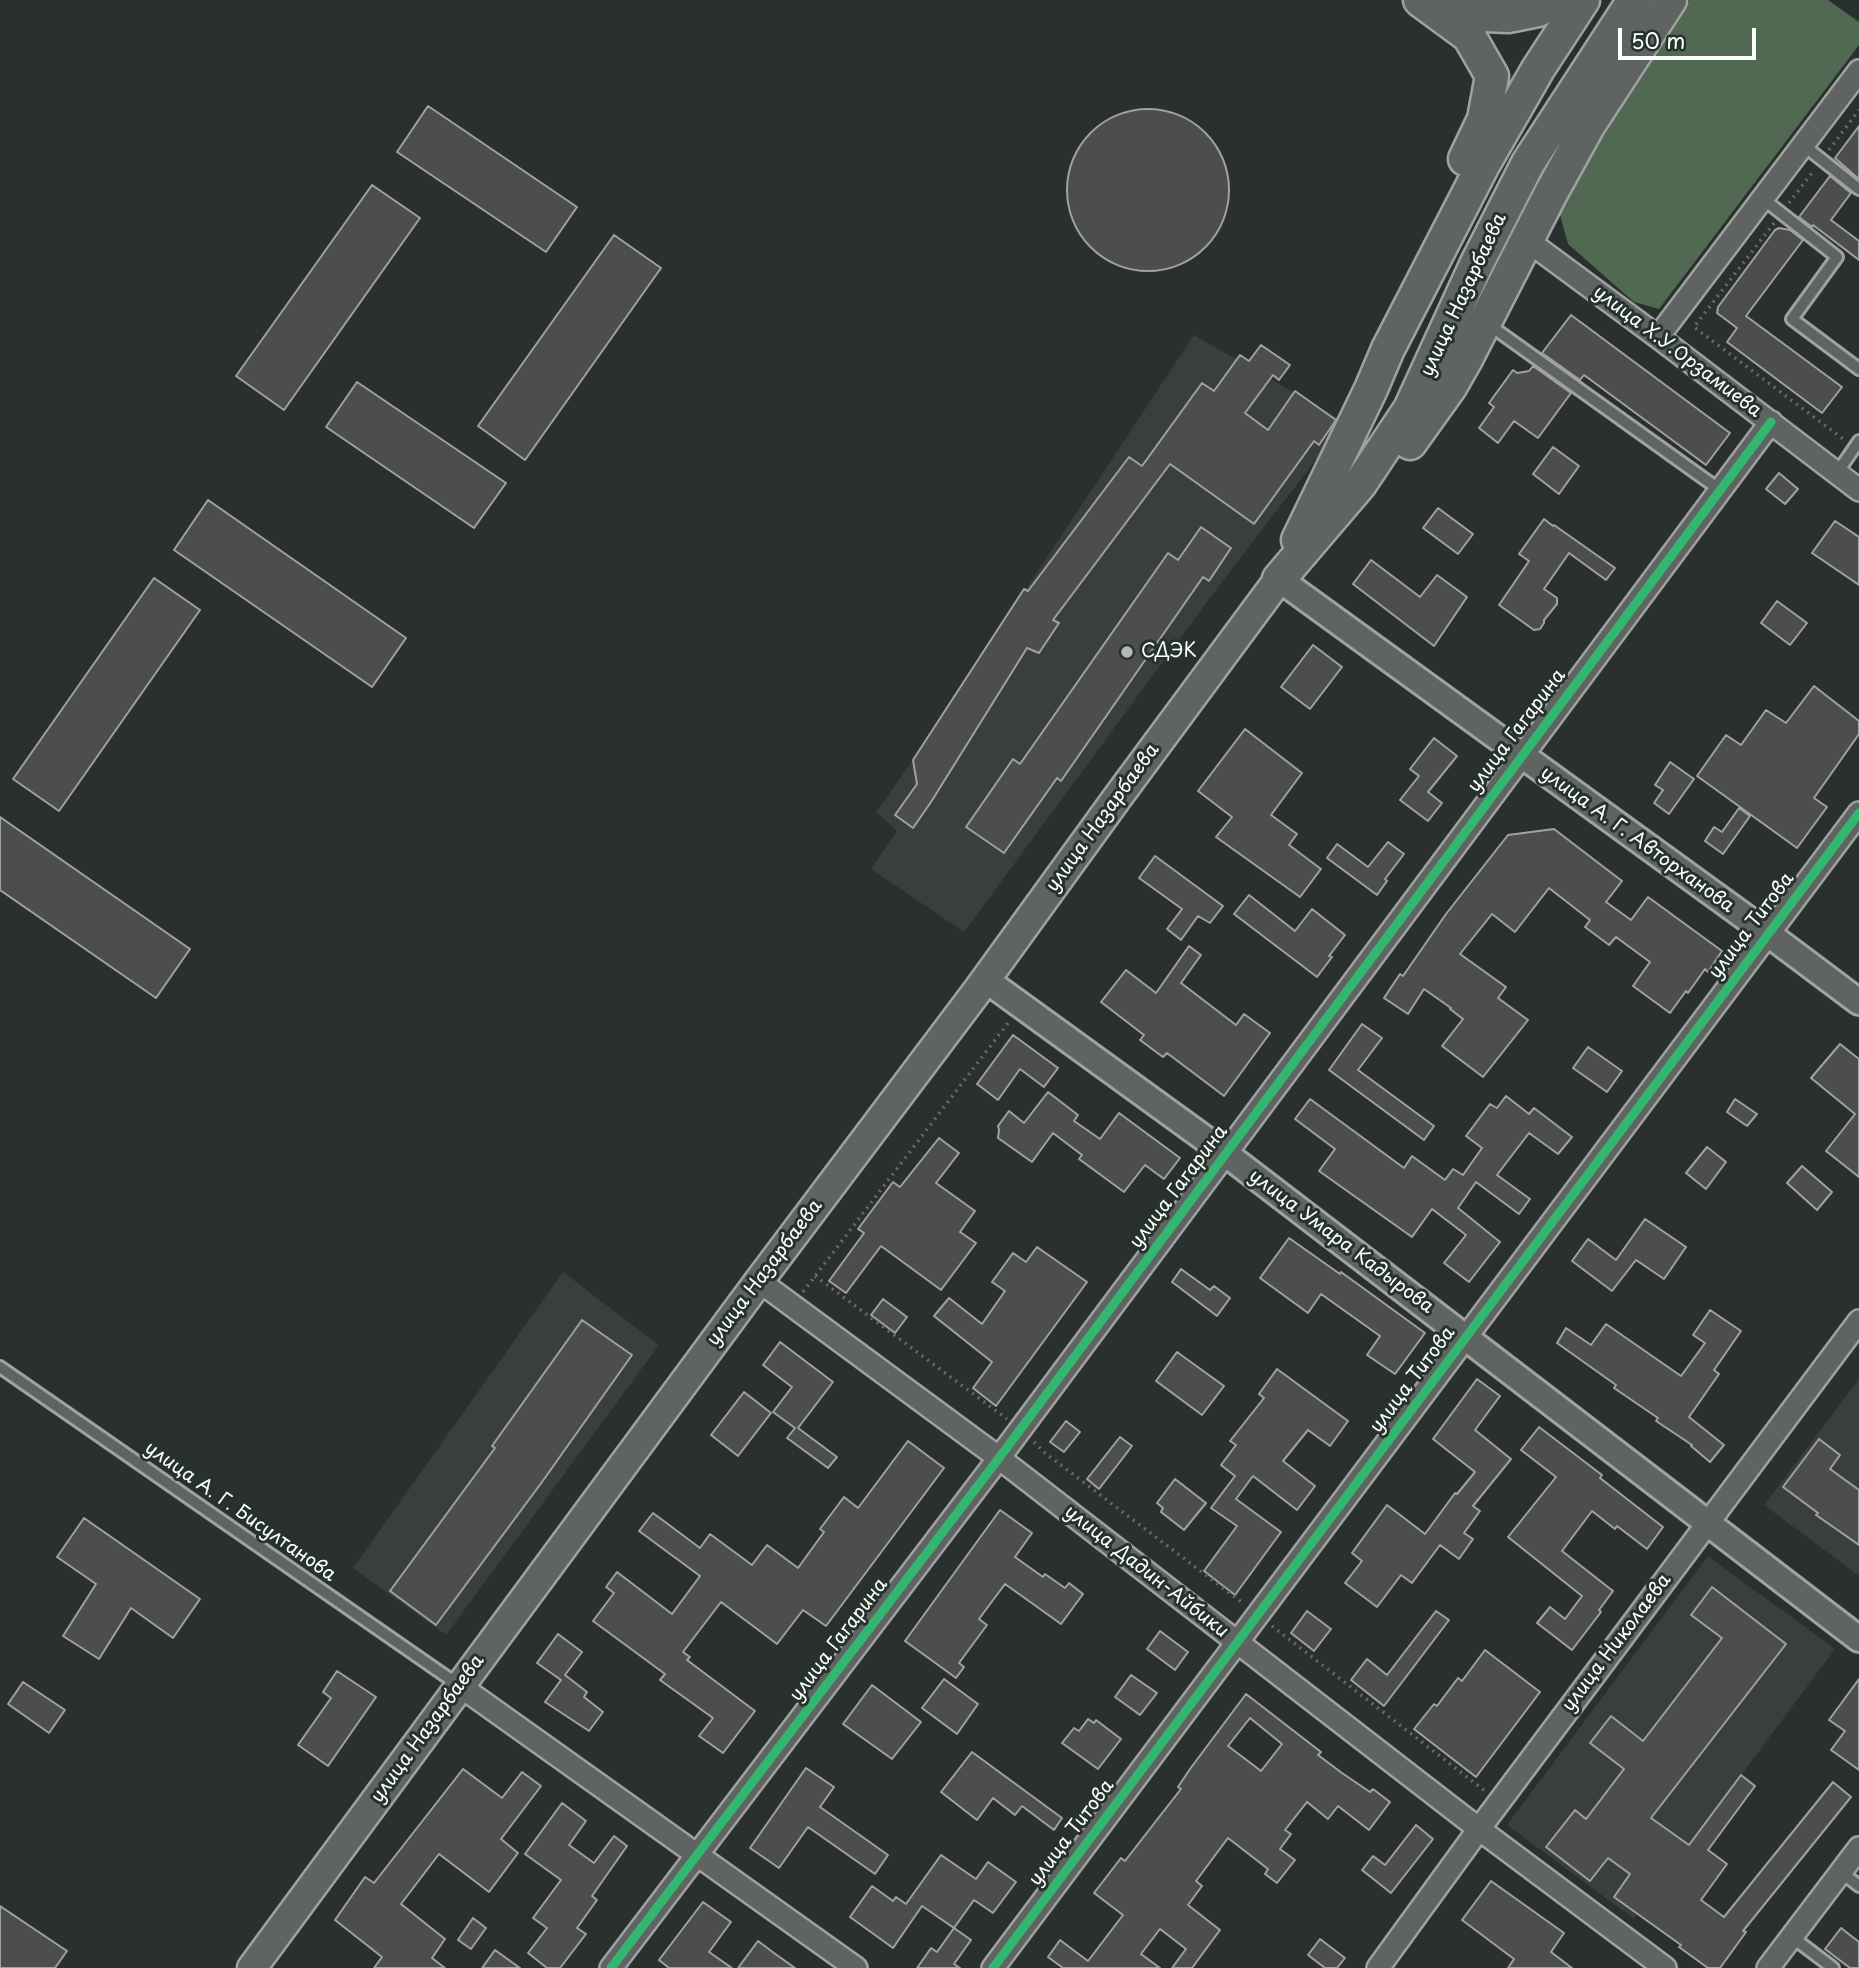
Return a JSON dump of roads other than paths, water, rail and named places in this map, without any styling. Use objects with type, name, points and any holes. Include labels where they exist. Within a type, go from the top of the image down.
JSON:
[{"type":"main road","points":[[1388,349],[1434,221],[1484,119],[1492,76],[1469,36],[1420,0]]},
{"type":"main road","points":[[1452,0],[1485,15],[1508,16],[1538,10],[1556,0]]},
{"type":"main road","name":"улица Назарбаева","points":[[1279,579],[1388,349],[1483,165],[1538,69],[1583,0]]},
{"type":"main road","name":"улица Назарбаева","points":[[251,1968],[986,979],[1279,579],[1360,484],[1410,409],[1476,265],[1528,163],[1634,0]]},
{"type":"main road","points":[[1333,516],[1404,451],[1450,387],[1588,126],[1670,0]]},
{"type":"street","points":[[1658,337],[1859,71]]},
{"type":"street","name":"улица Х.У.Орзамиева","points":[[1528,241],[1859,490]]},
{"type":"street","name":"улица Гагарина","points":[[611,1968],[999,1458],[1770,422]]},
{"type":"street","name":"улица А. Г. Авторханова","points":[[1279,579],[1859,1002]]},
{"type":"street","name":"улица Титова","points":[[993,1968],[1859,813]]},
{"type":"street","name":"улица Умара Кадырова","points":[[986,979],[1226,1154],[1859,1639]]},
{"type":"street","name":"улица Дадин-Айбики","points":[[759,1281],[999,1458],[1479,1829],[1665,1968]]},
{"type":"street","name":"улица Николаева","points":[[1378,1968],[1859,1321]]},
{"type":"street","points":[[460,1686],[856,1968]]},
{"type":"street","points":[[1769,1968],[1852,1860]]},
{"type":"lane","points":[[1802,145],[1859,189]]},
{"type":"lane","points":[[1762,198],[1837,257],[1792,319],[1859,369]]},
{"type":"lane","points":[[1485,322],[1720,490]]},
{"type":"lane","points":[[1837,473],[1857,444]]},
{"type":"lane","name":"улица А. Г. Бисултанова","points":[[0,1367],[460,1686]]},
{"type":"lane","points":[[1852,1860],[1859,1886]]},
{"type":"lane","points":[[1792,1937],[1833,1968]]},
{"type":"place","name":"СДЭК","points":[[1127,652]]}]
